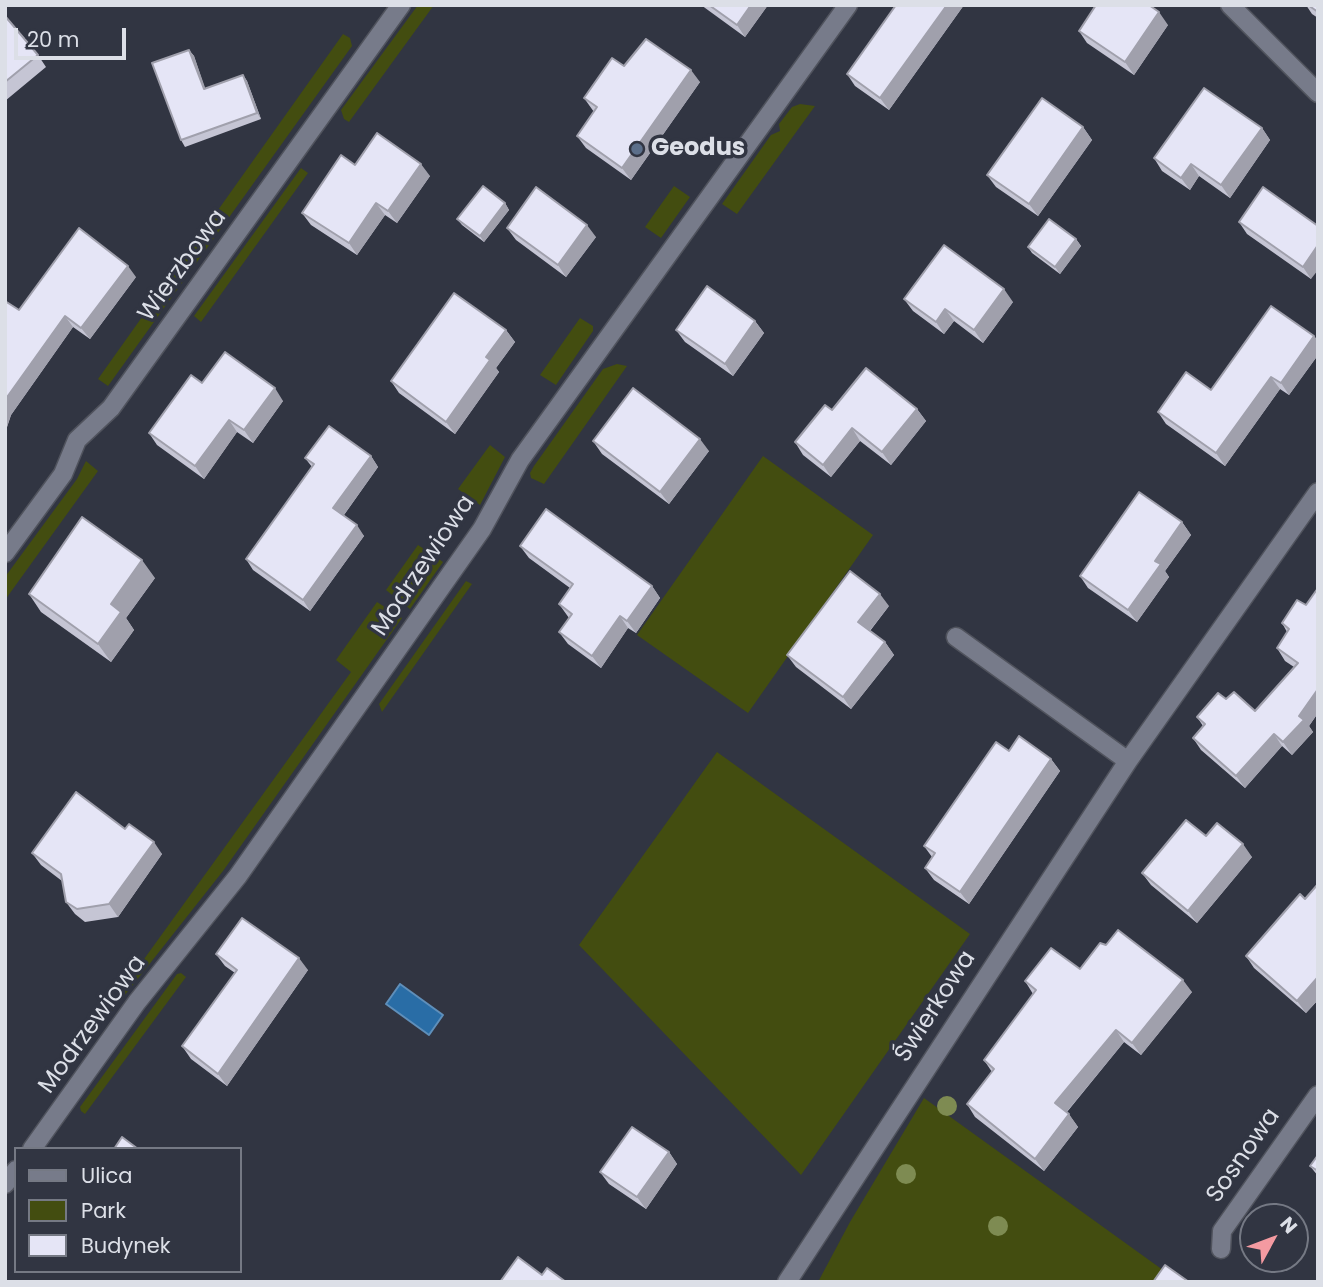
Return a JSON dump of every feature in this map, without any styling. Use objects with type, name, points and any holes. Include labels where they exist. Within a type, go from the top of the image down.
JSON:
[{"type":"street","name":"Wierzbowa","points":[[5,554],[62,474],[77,440],[111,408],[401,5]]},
{"type":"street","name":"Modrzewiowa","points":[[33,1147],[137,1002],[238,876],[482,529],[520,460],[848,5]]},
{"type":"street","points":[[1236,7],[1318,93]]},
{"type":"street","name":"Świerkowa","points":[[787,1282],[1128,761],[1318,492]]},
{"type":"street","points":[[956,637],[1128,761]]},
{"type":"street","name":"Sosnowa","points":[[1221,1249],[1222,1231],[1318,1095]]},
{"type":"green space","points":[[418,5],[434,5],[349,122],[344,119],[341,110]]},
{"type":"green space","points":[[343,34],[350,38],[352,46],[108,386],[98,379]]},
{"type":"green space","points":[[800,104],[815,106],[737,214],[722,204],[771,135],[780,131],[779,124],[792,107]]},
{"type":"green space","points":[[301,168],[308,173],[201,322],[194,316]]},
{"type":"green space","points":[[674,186],[690,197],[661,238],[645,227]]},
{"type":"green space","points":[[580,318],[593,326],[593,331],[556,385],[540,375]]},
{"type":"green space","points":[[617,364],[627,366],[544,484],[531,478],[530,473],[534,466],[603,369]]},
{"type":"green space","points":[[490,445],[505,457],[480,505],[458,489]]},
{"type":"green space","points":[[763,456],[873,535],[748,713],[637,635]]},
{"type":"green space","points":[[86,461],[98,471],[5,600],[5,577],[77,479]]},
{"type":"green space","points":[[418,545],[443,562],[410,609],[386,590]]},
{"type":"green space","points":[[466,581],[472,584],[382,712],[379,704]]},
{"type":"green space","points":[[377,602],[402,618],[223,871],[106,1019],[103,1016],[351,672],[336,660]]},
{"type":"green space","points":[[717,752],[970,934],[801,1175],[579,945]]},
{"type":"green space","points":[[181,973],[186,977],[85,1114],[80,1107],[177,974]]},
{"type":"green space","points":[[924,1098],[1174,1278],[1171,1282],[818,1282],[850,1222]]},
{"type":"water","points":[[400,984],[443,1015],[429,1035],[386,1004]]},
{"type":"building","points":[[709,5],[751,5],[737,25]]},
{"type":"building","points":[[896,5],[947,5],[880,98],[847,74]]},
{"type":"building","points":[[1096,5],[1149,5],[1159,12],[1125,62],[1079,31]]},
{"type":"building","points":[[1308,5],[1318,5],[1318,12]]},
{"type":"building","points":[[5,16],[38,55],[5,82]]},
{"type":"building","points":[[646,39],[691,70],[622,168],[577,136],[597,107],[584,98],[612,58],[624,66]]},
{"type":"building","points":[[189,50],[204,89],[243,75],[257,113],[181,140],[152,63]]},
{"type":"building","points":[[1204,88],[1262,128],[1221,185],[1191,164],[1181,178],[1154,158]]},
{"type":"building","points":[[1042,98],[1083,127],[1029,204],[987,175]]},
{"type":"building","points":[[377,133],[421,164],[388,211],[376,203],[349,243],[302,213],[341,155],[355,165]]},
{"type":"building","points":[[483,186],[505,203],[480,236],[457,219]]},
{"type":"building","points":[[536,187],[587,225],[558,265],[507,228]]},
{"type":"building","points":[[1263,187],[1318,226],[1318,245],[1303,267],[1239,222]]},
{"type":"building","points":[[1049,219],[1076,239],[1055,267],[1028,247]]},
{"type":"building","points":[[79,228],[128,266],[81,328],[65,316],[5,400],[5,301],[19,310]]},
{"type":"building","points":[[944,245],[1004,289],[974,330],[945,309],[936,322],[904,299]]},
{"type":"building","points":[[707,286],[755,321],[725,364],[676,330]]},
{"type":"building","points":[[454,293],[506,330],[486,357],[490,360],[446,422],[391,381]]},
{"type":"building","points":[[1271,306],[1314,336],[1281,383],[1271,377],[1216,453],[1158,412],[1186,372],[1211,390]]},
{"type":"building","points":[[225,352],[275,388],[244,430],[229,420],[195,466],[149,433],[191,375],[202,383]]},
{"type":"building","points":[[866,368],[917,409],[882,452],[852,428],[823,465],[795,442],[825,405],[832,410]]},
{"type":"building","points":[[633,388],[700,439],[660,492],[593,441]]},
{"type":"building","points":[[329,426],[371,456],[333,508],[357,525],[303,600],[246,559],[314,464],[305,458]]},
{"type":"building","points":[[1139,492],[1182,522],[1155,561],[1161,564],[1128,610],[1080,576]]},
{"type":"building","points":[[546,509],[652,586],[627,621],[620,616],[592,656],[559,632],[572,614],[559,604],[573,584],[520,546]]},
{"type":"building","points":[[82,517],[142,560],[111,604],[121,612],[98,644],[29,594]]},
{"type":"building","points":[[850,571],[880,594],[858,622],[885,642],[843,697],[787,655]]},
{"type":"building","points":[[1318,588],[1318,689],[1299,716],[1304,720],[1283,742],[1274,734],[1236,776],[1193,738],[1205,724],[1197,717],[1218,693],[1226,699],[1234,692],[1255,711],[1298,663],[1277,648],[1289,629],[1282,623],[1297,600],[1306,605]]},
{"type":"building","points":[[1019,736],[1051,759],[960,892],[925,868],[935,853],[924,846],[996,742],[1009,751]]},
{"type":"building","points":[[76,792],[125,829],[129,824],[154,842],[109,904],[77,909],[66,902],[61,874],[32,853]]},
{"type":"building","points":[[1186,820],[1206,836],[1217,823],[1243,844],[1188,911],[1142,873]]},
{"type":"building","points":[[1318,884],[1318,977],[1297,1001],[1246,956],[1300,894],[1305,899]]},
{"type":"building","points":[[242,918],[299,958],[218,1074],[182,1046],[237,970],[216,954]]},
{"type":"building","points":[[1118,930],[1183,980],[1132,1043],[1116,1030],[1055,1103],[1069,1114],[1035,1159],[967,1104],[994,1069],[984,1060],[1036,990],[1025,981],[1051,948],[1080,969],[1100,943],[1106,945]]},
{"type":"building","points":[[632,1127],[669,1152],[637,1197],[600,1172]]},
{"type":"building","points":[[122,1137],[135,1147],[115,1147]]},
{"type":"building","points":[[1318,1155],[1318,1171],[1310,1166]]},
{"type":"building","points":[[518,1257],[542,1275],[547,1268],[566,1282],[500,1282]]},
{"type":"building","points":[[1165,1265],[1189,1282],[1153,1282]]},
{"type":"place","name":"Geodus","points":[[637,149]]}]
